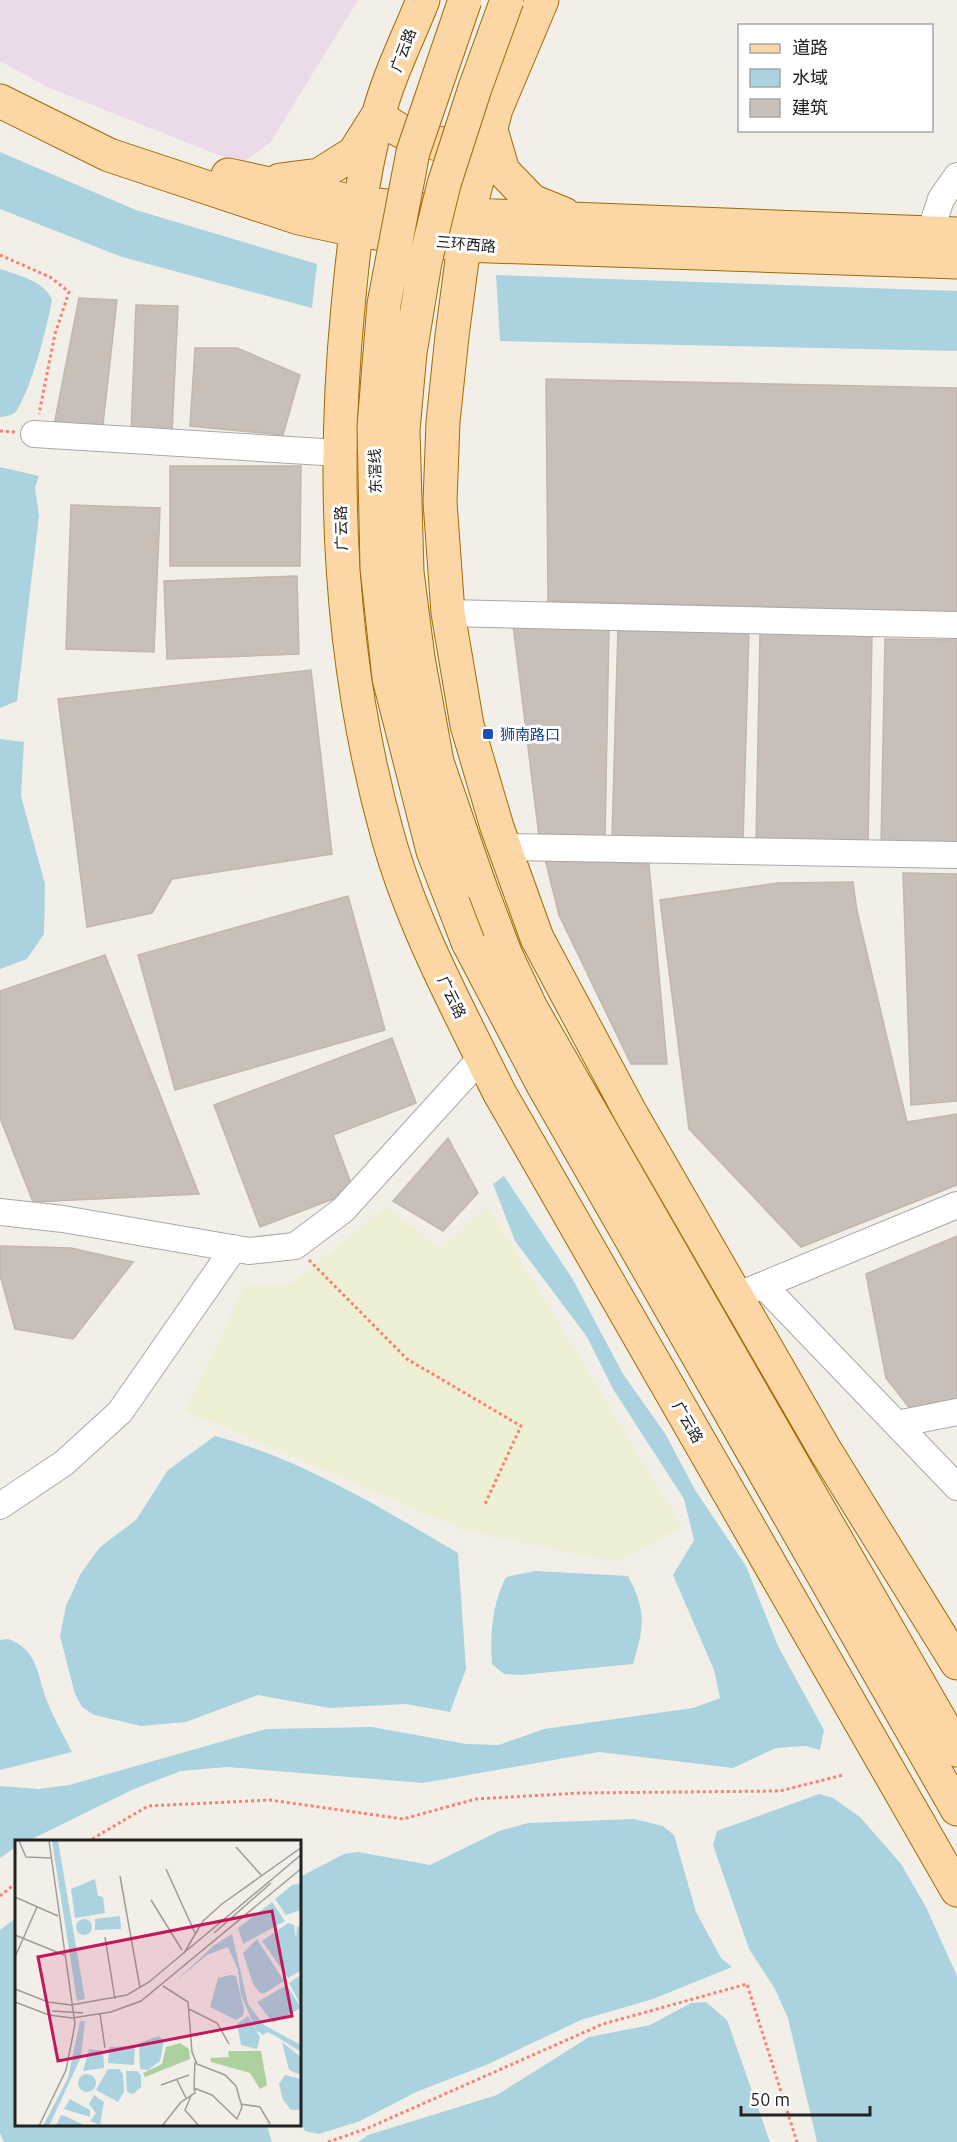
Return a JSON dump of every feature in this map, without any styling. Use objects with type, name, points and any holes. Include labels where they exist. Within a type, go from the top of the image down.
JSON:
[{"type":"main road","name":"广云路","points":[[423,0],[378,115],[357,217],[343,359],[339,453],[342,556],[352,662],[365,745],[389,840],[432,956],[482,1058],[553,1186],[957,1890]]},
{"type":"main road","name":"东滘线","points":[[465,0],[413,152],[384,304],[374,426],[377,568],[389,678],[433,851],[468,942],[508,1018]]},
{"type":"main road","points":[[507,0],[444,184],[425,262],[410,353],[403,430],[407,572],[418,658],[437,762],[505,953],[531,1008],[957,1750]]},
{"type":"main road","points":[[542,0],[493,119],[466,230],[443,422],[440,502],[448,613],[467,725],[504,847],[537,938],[630,1112],[750,1290],[885,1547],[957,1663]]},
{"type":"main road","name":"三环西路","points":[[0,88],[114,144],[171,163],[263,183],[357,217]]},
{"type":"main road","name":"三环西路","points":[[0,101],[109,155],[298,218],[357,217],[466,230],[957,262]]},
{"type":"main road","points":[[263,183],[319,175],[354,153],[378,115],[405,135],[426,142],[442,144],[463,140],[493,119]]},
{"type":"main road","points":[[493,119],[502,171],[532,201],[577,219]]},
{"type":"main road","name":"三环西路","points":[[466,230],[577,219],[944,234]]},
{"type":"main road","points":[[340,500],[358,477],[373,469],[393,467],[409,473],[423,483],[440,502]]},
{"type":"main road","points":[[432,956],[508,1018],[542,1083],[957,1809]]},
{"type":"main road","points":[[553,1186],[642,1257]]},
{"type":"main road","points":[[885,1547],[889,1574],[928,1663],[941,1722]]},
{"type":"street","points":[[944,234],[941,199],[957,176]]},
{"type":"street","points":[[34,434],[339,453]]},
{"type":"street","points":[[448,613],[957,625]]},
{"type":"street","points":[[504,847],[957,855]]},
{"type":"street","points":[[0,1212],[63,1219],[249,1251],[295,1246],[343,1210],[482,1058]]},
{"type":"street","points":[[957,1205],[750,1290],[897,1424],[957,1487]]},
{"type":"street","points":[[0,1506],[64,1463],[120,1412],[234,1248]]},
{"type":"street","points":[[897,1424],[957,1412]]},
{"type":"path","points":[[0,255],[51,277],[69,292],[55,334],[34,434]]},
{"type":"path","points":[[295,1246],[407,1359],[521,1426],[485,1504]]},
{"type":"path","points":[[90,1840],[148,1806],[270,1800],[404,1819],[476,1799],[580,1793],[780,1791],[843,1775]]},
{"type":"path","points":[[0,1896],[15,1884]]},
{"type":"path","points":[[328,2142],[368,2128],[603,2024],[747,1984],[797,2142]]},
{"type":"shaded area","points":[[0,0],[358,0],[270,143],[241,164],[47,87],[0,61]]},
{"type":"green space","points":[[386,1206],[441,1249],[488,1206],[682,1527],[615,1562],[464,1530],[186,1411],[244,1287],[294,1282]]},
{"type":"water","points":[[0,152],[136,210],[317,264],[312,308],[122,257],[0,209]]},
{"type":"water","points":[[0,269],[22,276],[44,288],[52,300],[47,326],[23,400],[14,413],[0,417]]},
{"type":"water","points":[[496,275],[957,291],[957,351],[500,341]]},
{"type":"water","points":[[0,467],[39,476],[35,487],[39,516],[17,701],[0,708]]},
{"type":"water","points":[[0,739],[24,742],[21,796],[45,884],[44,934],[27,959],[0,969]]},
{"type":"water","points":[[504,1176],[572,1278],[623,1374],[666,1435],[695,1490],[746,1566],[778,1646],[824,1730],[820,1750],[806,1746],[776,1748],[733,1768],[599,1752],[423,1783],[227,1767],[181,1771],[134,1789],[30,1840],[15,1840],[15,1848],[0,1858],[0,1786],[39,1789],[69,1785],[266,1729],[372,1727],[466,1744],[499,1745],[544,1729],[693,1708],[720,1698],[714,1670],[673,1575],[694,1540],[684,1499],[613,1389],[587,1337],[515,1241],[493,1184]]},
{"type":"water","points":[[215,1436],[248,1446],[310,1471],[370,1502],[458,1553],[466,1669],[450,1712],[406,1704],[329,1708],[258,1695],[186,1722],[141,1726],[94,1715],[82,1707],[75,1694],[60,1636],[66,1606],[81,1573],[100,1547],[136,1520],[168,1470]]},
{"type":"water","points":[[535,1571],[628,1576],[638,1600],[642,1620],[640,1640],[633,1664],[521,1675],[504,1674],[492,1664],[493,1620],[501,1587],[506,1577]]},
{"type":"water","points":[[8,1639],[24,1649],[34,1662],[45,1696],[72,1752],[0,1770],[0,1640]]},
{"type":"water","points":[[819,1794],[833,1798],[860,1817],[901,1864],[926,1907],[957,1976],[957,2142],[817,2142],[788,2018],[775,1989],[749,1949],[713,1845],[717,1831]]},
{"type":"water","points":[[634,1819],[663,1826],[674,1835],[696,1912],[721,1958],[732,1967],[653,1999],[581,2020],[486,2065],[416,2092],[360,2121],[319,2134],[305,2131],[302,2125],[302,1876],[344,1854],[358,1852],[430,1865],[499,1831],[528,1823]]},
{"type":"water","points":[[15,1919],[15,2127],[267,2127],[272,2142],[4,2142],[0,2133],[0,1930]]},
{"type":"water","points":[[706,2002],[727,2020],[770,2142],[358,2142],[368,2135],[497,2095],[589,2037],[650,2025],[691,2003]]},
{"type":"building","points":[[79,298],[117,300],[103,424],[54,425]]},
{"type":"building","points":[[136,305],[178,306],[172,433],[131,432]]},
{"type":"building","points":[[195,348],[237,348],[300,375],[283,435],[190,426]]},
{"type":"building","points":[[546,379],[957,388],[957,612],[548,601]]},
{"type":"building","points":[[170,466],[301,466],[300,566],[170,566]]},
{"type":"building","points":[[71,505],[160,508],[154,652],[66,649]]},
{"type":"building","points":[[297,576],[299,654],[167,659],[164,581]]},
{"type":"building","points":[[513,625],[609,628],[605,838],[539,836]]},
{"type":"building","points":[[618,626],[749,630],[743,842],[612,838]]},
{"type":"building","points":[[760,633],[872,635],[868,844],[756,842]]},
{"type":"building","points":[[885,639],[957,640],[957,845],[881,845]]},
{"type":"building","points":[[311,670],[332,854],[172,879],[152,913],[87,927],[58,699]]},
{"type":"building","points":[[545,859],[649,864],[667,1064],[631,1064],[559,915]]},
{"type":"building","points":[[903,873],[957,874],[957,1101],[911,1105]]},
{"type":"building","points":[[853,882],[857,911],[907,1122],[957,1114],[957,1185],[801,1247],[689,1129],[660,900],[778,883]]},
{"type":"building","points":[[348,896],[385,1030],[175,1090],[138,955]]},
{"type":"building","points":[[105,955],[199,1194],[33,1202],[0,1118],[0,991]]},
{"type":"building","points":[[392,1038],[416,1103],[333,1135],[354,1191],[260,1227],[214,1105]]},
{"type":"building","points":[[448,1138],[478,1193],[443,1231],[393,1201]]},
{"type":"building","points":[[957,1236],[957,1400],[911,1410],[886,1378],[866,1274]]},
{"type":"building","points":[[0,1246],[71,1248],[133,1262],[73,1339],[15,1329],[0,1275]]},
{"type":"place","name":"狮南路口","points":[[488,734]]}]
